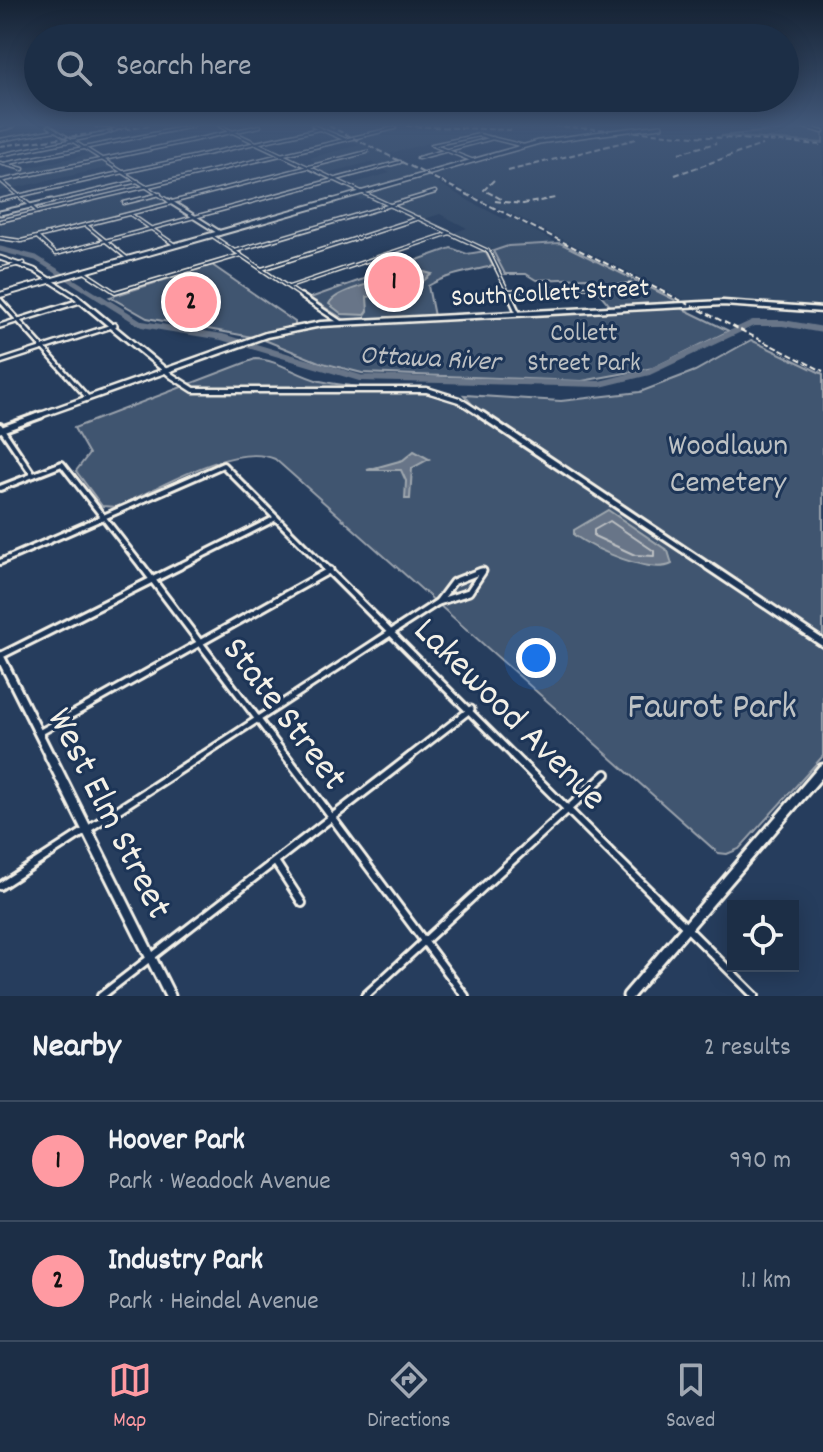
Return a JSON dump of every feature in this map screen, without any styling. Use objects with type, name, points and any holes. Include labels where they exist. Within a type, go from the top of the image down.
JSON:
[{"type":"main road","points":[[0,297],[433,172]]},
{"type":"main road","name":"West Elm Street","points":[[0,656],[170,996]]},
{"type":"main road","points":[[628,996],[823,769]]},
{"type":"street","points":[[0,181],[42,172]]},
{"type":"street","points":[[0,200],[123,172]]},
{"type":"street","points":[[126,172],[220,233]]},
{"type":"street","points":[[0,221],[203,172]]},
{"type":"street","points":[[0,238],[17,241],[37,237],[288,172]]},
{"type":"street","points":[[321,172],[491,255],[518,313]]},
{"type":"street","points":[[37,237],[56,254],[361,172]]},
{"type":"street","points":[[0,181],[38,212]]},
{"type":"street","points":[[0,213],[138,181]]},
{"type":"street","points":[[235,251],[435,192]]},
{"type":"street","points":[[124,203],[160,194]]},
{"type":"street","points":[[130,214],[175,245]]},
{"type":"street","points":[[262,269],[419,218]]},
{"type":"street","points":[[86,225],[128,259]]},
{"type":"street","points":[[289,287],[450,233]]},
{"type":"street","points":[[211,235],[340,322]]},
{"type":"street","points":[[83,271],[115,292],[241,255]]},
{"type":"street","points":[[0,258],[24,263],[115,325],[185,386],[205,392],[296,388],[427,390],[459,400],[823,643]]},
{"type":"street","points":[[0,269],[24,263]]},
{"type":"street","points":[[508,291],[631,285]]},
{"type":"street","points":[[0,297],[88,398]]},
{"type":"street","points":[[0,326],[80,301]]},
{"type":"street","name":"South Collett Street","points":[[1,429],[261,336],[340,322],[688,304],[759,303],[823,310]]},
{"type":"street","points":[[0,362],[115,325]]},
{"type":"street","points":[[0,488],[33,475],[1,429]]},
{"type":"street","name":"State Street","points":[[33,475],[62,464],[200,641],[465,996]]},
{"type":"street","name":"Lakewood Avenue","points":[[103,516],[218,465],[227,469],[471,709],[755,996]]},
{"type":"street","points":[[0,562],[103,516]]},
{"type":"street","points":[[0,656],[276,518]]},
{"type":"street","points":[[39,733],[330,570]]},
{"type":"street","points":[[0,886],[438,602],[469,592],[483,571],[453,582],[438,602]]},
{"type":"street","points":[[101,996],[471,709]]},
{"type":"street","points":[[365,996],[606,774]]},
{"type":"street","points":[[276,863],[302,903]]},
{"type":"shaded area","points":[[86,172],[0,191],[0,177],[20,173]]},
{"type":"shaded area","points":[[419,172],[504,219],[509,217],[557,243],[493,250],[455,232],[467,228],[440,214],[424,219],[372,197],[361,200],[347,195],[351,184],[390,173]]},
{"type":"shaded area","points":[[823,172],[823,309],[752,302],[691,303],[431,174]]},
{"type":"shaded area","points":[[157,194],[169,202],[20,240],[0,235],[0,223],[119,195],[128,201]]},
{"type":"green space","points":[[560,243],[676,302],[611,307],[587,278],[536,280],[526,274],[505,274],[493,251],[508,246]]},
{"type":"green space","points":[[451,248],[467,254],[485,251],[493,266],[452,276],[428,286],[434,316],[345,320],[310,298]]},
{"type":"green space","points":[[212,265],[295,322],[295,326],[252,337],[147,318],[110,297]]},
{"type":"green space","name":"Collett Street Park","points":[[677,306],[729,331],[653,368],[582,381],[362,373],[319,362],[262,339],[319,326]]},
{"type":"green space","name":"Woodlawn Cemetery","points":[[751,340],[823,374],[823,640],[472,404],[464,395],[561,401],[640,392],[695,371]]},
{"type":"green space","name":"Faurot Park","points":[[255,359],[320,381],[455,400],[823,648],[823,756],[739,849],[727,854],[718,853],[275,459],[258,455],[217,462],[117,507],[102,506],[76,471],[89,454],[74,428]]},
{"type":"water","points":[[424,272],[432,274],[412,290],[367,297],[368,311],[365,315],[342,314],[329,304],[334,298],[357,287]]},
{"type":"water","points":[[414,451],[429,459],[412,468],[410,499],[405,499],[406,481],[401,470],[367,470],[403,460]]},
{"type":"water","points":[[608,510],[668,551],[672,564],[650,566],[637,563],[608,553],[574,535],[574,530]]},
{"type":"waterway","name":"Ottawa River","points":[[0,249],[36,258],[100,298]]},
{"type":"waterway","name":"Ottawa River","points":[[97,296],[142,324],[222,337],[360,378],[600,384],[649,372],[753,323],[783,323],[823,330]]},
{"type":"railway","points":[[423,172],[823,371]]},
{"type":"railway","points":[[675,175],[682,172]]},
{"type":"railway","points":[[494,180],[484,190],[503,200]]},
{"type":"railway","points":[[495,201],[523,204],[555,198]]},
{"type":"place","name":"Hoover Park","points":[[394,282]]},
{"type":"place","name":"Industry Park","points":[[191,302]]}]
